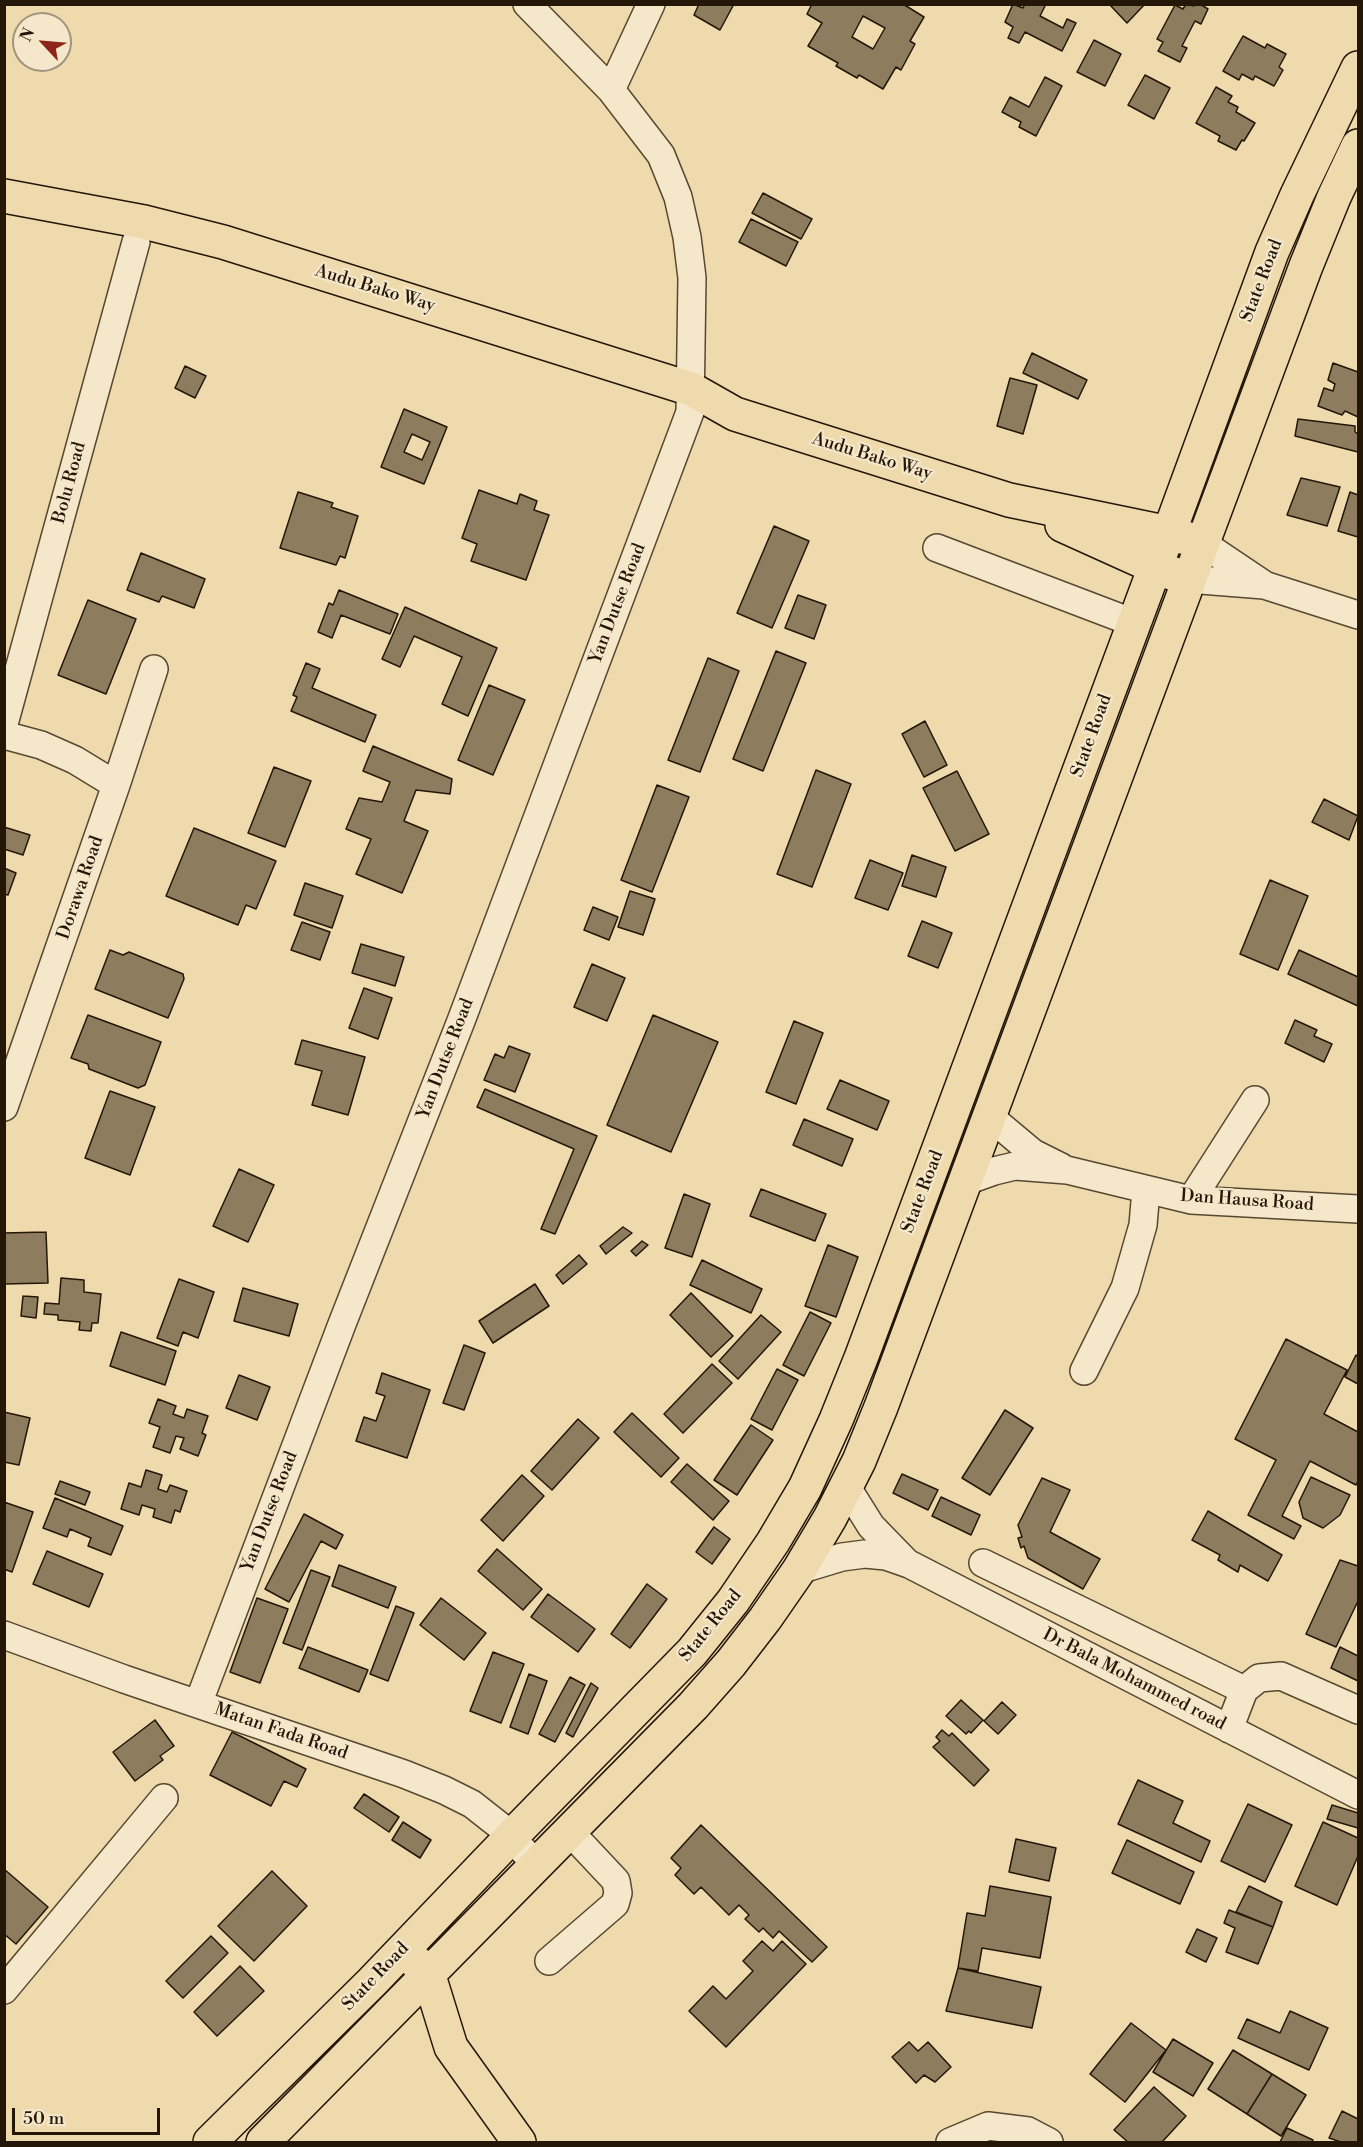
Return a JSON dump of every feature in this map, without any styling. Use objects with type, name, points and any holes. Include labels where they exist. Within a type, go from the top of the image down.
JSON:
[{"type":"main road","name":"State Road","points":[[210,2142],[372,1982],[692,1652],[733,1601],[773,1542],[805,1488],[861,1358],[1272,252],[1359,68]]},
{"type":"main road","name":"State Road","points":[[263,2142],[693,1707],[731,1664],[765,1619],[799,1570],[830,1518],[859,1461],[881,1407],[1306,266],[1334,197],[1359,146]]},
{"type":"main road","name":"Audu Bako Way","points":[[4,196],[144,222],[223,242],[690,400],[1009,500],[1169,533],[1202,543]]},
{"type":"main road","name":"Audu Bako Way","points":[[4,217],[136,242],[690,400]]},
{"type":"main road","name":"Audu Bako Way","points":[[1009,500],[1155,567],[1188,579]]},
{"type":"main road","points":[[404,1948],[429,1976],[451,2047],[519,2142]]},
{"type":"main road","points":[[372,1982],[395,2010],[451,2047]]},
{"type":"street","points":[[527,4],[611,90],[661,155],[678,197],[687,237],[692,278],[690,400]]},
{"type":"street","points":[[611,90],[651,4]]},
{"type":"street","name":"Bolu Road","points":[[4,724],[136,242]]},
{"type":"street","name":"Yan Dutse Road","points":[[198,1704],[342,1324],[461,1022],[690,400]]},
{"type":"street","points":[[1202,543],[1264,585]]},
{"type":"street","points":[[937,548],[1134,623]]},
{"type":"street","points":[[1188,579],[1264,585],[1359,615]]},
{"type":"street","name":"Dorawa Road","points":[[4,1107],[154,669]]},
{"type":"street","points":[[4,735],[41,745],[75,760],[116,785]]},
{"type":"street","points":[[1191,1200],[1255,1100]]},
{"type":"street","name":"Dan Hausa Road","points":[[990,1117],[1033,1153],[1067,1170]]},
{"type":"street","name":"Dan Hausa Road","points":[[966,1181],[1014,1167],[1067,1170],[1191,1200],[1359,1209]]},
{"type":"street","points":[[1084,1371],[1125,1288],[1143,1225],[1146,1190]]},
{"type":"street","points":[[846,1486],[872,1526],[886,1543],[909,1564]]},
{"type":"street","points":[[799,1570],[842,1557],[865,1554],[886,1556],[909,1564]]},
{"type":"street","points":[[983,1563],[1244,1689]]},
{"type":"street","name":"Dr Bala Mohammed road","points":[[909,1564],[1359,1796]]},
{"type":"street","name":"Matan Fada Road","points":[[4,1635],[124,1680],[404,1774],[444,1790],[472,1804],[511,1837],[537,1865]]},
{"type":"street","points":[[1229,1729],[1244,1689],[1259,1678],[1281,1676],[1359,1710]]},
{"type":"street","points":[[4,1990],[164,1798]]},
{"type":"street","points":[[549,1961],[615,1904],[618,1893],[616,1881],[570,1832]]},
{"type":"street","points":[[950,2142],[988,2126],[1028,2131],[1048,2142]]},
{"type":"building","points":[[699,4],[734,4],[720,30],[694,15]]},
{"type":"building","points":[[812,4],[903,4],[924,17],[910,41],[915,44],[901,70],[896,67],[883,89],[859,75],[857,78],[836,66],[838,63],[808,46],[822,23],[807,14]],"holes":[[[863,16],[885,28],[873,49],[852,37]]]},
{"type":"building","points":[[1013,4],[1023,8],[1025,4],[1046,4],[1040,16],[1063,28],[1067,19],[1076,23],[1062,51],[1025,32],[1019,43],[1008,38],[1013,27],[1005,22]]},
{"type":"building","points":[[1109,4],[1145,4],[1127,23]]},
{"type":"building","points":[[1186,4],[1194,6],[1200,4],[1208,9],[1201,24],[1195,21],[1182,46],[1187,48],[1180,62],[1158,51],[1163,42],[1157,39],[1175,5],[1183,9]]},
{"type":"building","points":[[1243,36],[1265,48],[1267,44],[1286,54],[1279,67],[1283,70],[1274,86],[1255,76],[1253,80],[1242,74],[1239,80],[1223,71]]},
{"type":"building","points":[[1094,40],[1121,54],[1105,86],[1077,72]]},
{"type":"building","points":[[1145,75],[1170,88],[1154,119],[1128,105]]},
{"type":"building","points":[[1045,77],[1062,86],[1036,136],[1019,127],[1021,122],[1002,112],[1010,97],[1029,107]]},
{"type":"building","points":[[1216,87],[1232,96],[1228,102],[1238,107],[1236,112],[1255,123],[1236,150],[1218,141],[1220,136],[1196,123]]},
{"type":"building","points":[[763,193],[812,219],[801,239],[752,213]]},
{"type":"building","points":[[751,219],[798,242],[786,266],[739,242]]},
{"type":"building","points":[[1032,353],[1087,380],[1078,399],[1023,373]]},
{"type":"building","points":[[1333,363],[1358,372],[1358,417],[1345,411],[1342,415],[1318,406],[1324,388],[1333,391],[1335,384],[1328,380]]},
{"type":"building","points":[[185,366],[206,376],[195,398],[175,388]]},
{"type":"building","points":[[1010,378],[1037,385],[1023,434],[997,426]]},
{"type":"building","points":[[404,409],[447,427],[424,484],[381,467]],"holes":[[[412,434],[430,442],[422,460],[404,452]]]},
{"type":"building","points":[[1298,419],[1355,426],[1355,432],[1358,434],[1358,452],[1295,436]]},
{"type":"building","points":[[1301,478],[1340,487],[1327,526],[1287,515]]},
{"type":"building","points":[[479,490],[517,504],[520,494],[537,501],[534,510],[549,515],[526,580],[471,561],[477,544],[462,538]]},
{"type":"building","points":[[298,492],[333,503],[331,507],[358,516],[345,558],[340,556],[336,565],[280,548]]},
{"type":"building","points":[[1350,492],[1358,495],[1358,537],[1338,531]]},
{"type":"building","points":[[774,526],[809,541],[772,628],[737,613]]},
{"type":"building","points":[[141,553],[205,579],[194,608],[162,596],[159,602],[127,590]]},
{"type":"building","points":[[339,590],[398,614],[390,634],[341,615],[332,638],[318,632],[329,603],[333,605]]},
{"type":"building","points":[[798,595],[826,605],[814,639],[785,628]]},
{"type":"building","points":[[88,600],[136,619],[106,694],[58,675]]},
{"type":"building","points":[[405,607],[497,648],[468,716],[442,704],[462,657],[414,636],[400,667],[382,659]]},
{"type":"building","points":[[776,651],[806,663],[763,771],[733,759]]},
{"type":"building","points":[[708,658],[739,671],[700,772],[668,760]]},
{"type":"building","points":[[306,663],[320,669],[312,688],[376,715],[365,742],[291,711],[297,697],[293,695]]},
{"type":"building","points":[[489,685],[525,700],[493,775],[458,760]]},
{"type":"building","points":[[925,721],[947,765],[924,777],[902,734]]},
{"type":"building","points":[[373,746],[452,779],[450,794],[416,790],[404,821],[428,831],[402,893],[356,874],[371,839],[346,829],[359,798],[382,802],[390,782],[363,771]]},
{"type":"building","points":[[274,767],[311,781],[285,847],[248,833]]},
{"type":"building","points":[[816,770],[851,784],[812,887],[777,874]]},
{"type":"building","points":[[957,771],[989,834],[955,851],[923,788]]},
{"type":"building","points":[[657,785],[689,797],[652,892],[621,880]]},
{"type":"building","points":[[1324,799],[1358,816],[1349,840],[1312,822]]},
{"type":"building","points":[[4,827],[30,835],[23,855],[4,849]]},
{"type":"building","points":[[194,828],[276,861],[256,909],[246,905],[238,925],[166,896]]},
{"type":"building","points":[[912,855],[946,867],[936,897],[902,886]]},
{"type":"building","points":[[870,860],[903,873],[888,910],[855,898]]},
{"type":"building","points":[[4,868],[16,873],[8,895],[4,894]]},
{"type":"building","points":[[1270,880],[1308,896],[1278,970],[1240,954]]},
{"type":"building","points":[[305,883],[343,896],[332,928],[294,915]]},
{"type":"building","points":[[630,891],[655,899],[643,935],[618,927]]},
{"type":"building","points":[[593,907],[618,917],[609,940],[584,930]]},
{"type":"building","points":[[922,921],[952,933],[938,968],[908,956]]},
{"type":"building","points":[[302,922],[330,932],[320,960],[291,950]]},
{"type":"building","points":[[361,944],[404,957],[395,986],[352,973]]},
{"type":"building","points":[[110,950],[123,955],[129,952],[183,974],[184,979],[168,1018],[95,989]]},
{"type":"building","points":[[1299,950],[1358,977],[1358,1006],[1288,974]]},
{"type":"building","points":[[592,964],[625,978],[607,1021],[574,1007]]},
{"type":"building","points":[[364,988],[392,998],[378,1039],[349,1028]]},
{"type":"building","points":[[88,1015],[161,1042],[145,1085],[138,1088],[89,1069],[88,1064],[71,1058]]},
{"type":"building","points":[[653,1015],[718,1042],[671,1152],[607,1125]]},
{"type":"building","points":[[1295,1020],[1317,1030],[1314,1036],[1332,1044],[1324,1062],[1285,1043]]},
{"type":"building","points":[[794,1021],[823,1033],[796,1104],[766,1092]]},
{"type":"building","points":[[302,1040],[365,1057],[348,1115],[312,1105],[322,1071],[295,1064]]},
{"type":"building","points":[[509,1046],[530,1054],[515,1092],[484,1080],[495,1054],[504,1058]]},
{"type":"building","points":[[840,1080],[889,1101],[877,1130],[827,1109]]},
{"type":"building","points":[[485,1089],[597,1136],[555,1234],[541,1229],[574,1149],[477,1107]]},
{"type":"building","points":[[110,1091],[155,1107],[130,1175],[85,1158]]},
{"type":"building","points":[[804,1119],[853,1139],[842,1166],[793,1145]]},
{"type":"building","points":[[239,1169],[274,1185],[248,1242],[213,1226]]},
{"type":"building","points":[[761,1189],[826,1214],[815,1241],[750,1216]]},
{"type":"building","points":[[684,1194],[710,1204],[692,1257],[665,1248]]},
{"type":"building","points":[[623,1227],[632,1233],[606,1254],[600,1246]]},
{"type":"building","points":[[46,1232],[48,1283],[4,1284],[4,1233]]},
{"type":"building","points":[[642,1241],[648,1245],[636,1256],[631,1251]]},
{"type":"building","points":[[828,1245],[858,1257],[836,1317],[805,1306]]},
{"type":"building","points":[[579,1255],[587,1264],[563,1284],[556,1275]]},
{"type":"building","points":[[702,1260],[762,1289],[751,1313],[690,1285]]},
{"type":"building","points":[[61,1278],[84,1280],[84,1292],[101,1294],[98,1323],[92,1323],[91,1331],[79,1330],[80,1322],[58,1320],[58,1315],[44,1314],[45,1303],[59,1304]]},
{"type":"building","points":[[179,1279],[214,1292],[198,1338],[183,1332],[178,1346],[157,1338]]},
{"type":"building","points":[[535,1284],[549,1306],[493,1343],[479,1321]]},
{"type":"building","points":[[243,1288],[298,1304],[289,1336],[234,1321]]},
{"type":"building","points":[[691,1293],[733,1336],[711,1357],[670,1315]]},
{"type":"building","points":[[23,1296],[38,1297],[36,1318],[21,1316]]},
{"type":"building","points":[[810,1312],[831,1323],[804,1376],[783,1365]]},
{"type":"building","points":[[761,1315],[781,1332],[738,1379],[719,1361]]},
{"type":"building","points":[[121,1332],[176,1351],[165,1385],[110,1366]]},
{"type":"building","points":[[1286,1339],[1347,1370],[1324,1414],[1358,1432],[1358,1481],[1356,1485],[1310,1461],[1282,1516],[1301,1526],[1294,1539],[1248,1515],[1276,1460],[1235,1439]]},
{"type":"building","points":[[464,1345],[485,1353],[464,1410],[443,1403]]},
{"type":"building","points":[[1356,1355],[1358,1357],[1358,1384],[1345,1377]]},
{"type":"building","points":[[712,1364],[732,1383],[683,1433],[664,1414]]},
{"type":"building","points":[[777,1369],[798,1380],[772,1430],[751,1419]]},
{"type":"building","points":[[382,1373],[430,1390],[407,1458],[356,1441],[364,1417],[376,1421],[385,1396],[376,1393]]},
{"type":"building","points":[[239,1375],[270,1387],[257,1420],[226,1408]]},
{"type":"building","points":[[158,1399],[176,1406],[173,1414],[184,1418],[187,1409],[208,1416],[202,1433],[206,1435],[198,1456],[180,1449],[184,1438],[176,1436],[170,1453],[153,1447],[160,1427],[149,1423]]},
{"type":"building","points":[[1005,1410],[1033,1428],[990,1495],[962,1478]]},
{"type":"building","points":[[4,1412],[30,1418],[19,1465],[4,1462]]},
{"type":"building","points":[[632,1413],[679,1458],[661,1477],[614,1432]]},
{"type":"building","points":[[578,1419],[599,1438],[552,1490],[531,1471]]},
{"type":"building","points":[[751,1425],[773,1440],[737,1495],[714,1480]]},
{"type":"building","points":[[687,1464],[729,1501],[713,1520],[671,1482]]},
{"type":"building","points":[[146,1470],[162,1475],[158,1489],[167,1492],[170,1485],[187,1491],[180,1512],[175,1510],[171,1523],[153,1517],[155,1509],[142,1505],[139,1515],[121,1509],[129,1483],[141,1487]]},
{"type":"building","points":[[902,1474],[938,1490],[928,1510],[893,1493]]},
{"type":"building","points":[[522,1475],[544,1496],[503,1541],[481,1520]]},
{"type":"building","points":[[1311,1477],[1350,1495],[1340,1515],[1323,1528],[1303,1518],[1299,1502]]},
{"type":"building","points":[[1042,1478],[1070,1490],[1050,1532],[1100,1559],[1083,1589],[1028,1558],[1024,1546],[1021,1548],[1018,1538],[1022,1537],[1018,1525]]},
{"type":"building","points":[[60,1481],[90,1492],[85,1505],[55,1494]]},
{"type":"building","points":[[941,1497],[980,1515],[971,1535],[932,1516]]},
{"type":"building","points":[[55,1498],[123,1526],[111,1555],[88,1546],[91,1538],[70,1529],[67,1537],[43,1528]]},
{"type":"building","points":[[4,1502],[33,1512],[12,1572],[4,1569]]},
{"type":"building","points":[[1208,1511],[1282,1555],[1268,1581],[1240,1565],[1238,1572],[1218,1560],[1220,1555],[1192,1540]]},
{"type":"building","points":[[304,1514],[343,1535],[336,1549],[321,1541],[289,1602],[265,1589]]},
{"type":"building","points":[[714,1527],[730,1539],[712,1564],[696,1552]]},
{"type":"building","points":[[497,1549],[542,1589],[523,1610],[478,1571]]},
{"type":"building","points":[[47,1551],[103,1574],[89,1607],[33,1584]]},
{"type":"building","points":[[1340,1560],[1358,1566],[1358,1601],[1336,1647],[1306,1634]]},
{"type":"building","points":[[339,1565],[396,1587],[388,1608],[332,1586]]},
{"type":"building","points":[[311,1570],[330,1577],[302,1650],[283,1643]]},
{"type":"building","points":[[647,1584],[667,1599],[630,1648],[611,1634]]},
{"type":"building","points":[[548,1594],[595,1629],[578,1652],[531,1617]]},
{"type":"building","points":[[257,1598],[288,1609],[260,1683],[230,1672]]},
{"type":"building","points":[[441,1598],[486,1633],[464,1660],[420,1625]]},
{"type":"building","points":[[396,1606],[414,1613],[388,1681],[370,1674]]},
{"type":"building","points":[[308,1647],[368,1670],[359,1692],[299,1668]]},
{"type":"building","points":[[1340,1647],[1358,1656],[1358,1681],[1331,1668]]},
{"type":"building","points":[[493,1652],[524,1664],[501,1723],[470,1711]]},
{"type":"building","points":[[529,1674],[547,1681],[528,1734],[510,1727]]},
{"type":"building","points":[[570,1677],[585,1685],[555,1742],[539,1734]]},
{"type":"building","points":[[591,1683],[598,1688],[573,1737],[566,1733]]},
{"type":"building","points":[[961,1700],[983,1720],[971,1733],[969,1731],[966,1734],[946,1716]]},
{"type":"building","points":[[1002,1702],[1016,1715],[998,1734],[984,1721]]},
{"type":"building","points":[[155,1720],[174,1746],[160,1756],[163,1760],[135,1781],[113,1752]]},
{"type":"building","points":[[942,1730],[949,1736],[952,1733],[989,1770],[974,1786],[933,1747],[940,1741],[936,1737]]},
{"type":"building","points":[[232,1732],[306,1769],[297,1787],[284,1781],[271,1806],[210,1775]]},
{"type":"building","points":[[1138,1780],[1183,1801],[1173,1823],[1210,1841],[1201,1862],[1118,1824]]},
{"type":"building","points":[[364,1794],[399,1817],[389,1832],[354,1808]]},
{"type":"building","points":[[1248,1804],[1292,1825],[1265,1882],[1221,1861]]},
{"type":"building","points":[[1332,1805],[1358,1813],[1358,1828],[1327,1819]]},
{"type":"building","points":[[403,1822],[431,1840],[420,1858],[392,1840]]},
{"type":"building","points":[[1323,1822],[1358,1838],[1358,1856],[1337,1905],[1295,1886]]},
{"type":"building","points":[[701,1825],[827,1947],[812,1962],[779,1931],[773,1938],[763,1928],[759,1932],[745,1919],[749,1915],[739,1905],[729,1915],[701,1887],[694,1894],[675,1875],[681,1868],[671,1858]]},
{"type":"building","points":[[1016,1839],[1056,1848],[1049,1881],[1009,1872]]},
{"type":"building","points":[[1127,1840],[1194,1872],[1180,1904],[1112,1873]]},
{"type":"building","points":[[4,1869],[48,1907],[16,1944],[4,1934]]},
{"type":"building","points":[[272,1871],[307,1906],[254,1961],[218,1926]]},
{"type":"building","points":[[990,1886],[1051,1897],[1040,1958],[982,1948],[978,1971],[958,1968],[967,1913],[985,1916]]},
{"type":"building","points":[[1249,1886],[1282,1902],[1273,1927],[1236,1912]]},
{"type":"building","points":[[1229,1910],[1273,1927],[1258,1964],[1226,1952],[1235,1928],[1224,1923]]},
{"type":"building","points":[[1197,1929],[1217,1938],[1206,1962],[1186,1952]]},
{"type":"building","points":[[211,1936],[228,1953],[183,1998],[166,1981]]},
{"type":"building","points":[[762,1941],[773,1951],[782,1941],[806,1964],[726,2047],[689,2011],[713,1986],[726,1999],[753,1971],[743,1961]]},
{"type":"building","points":[[240,1966],[264,1991],[217,2036],[194,2012]]},
{"type":"building","points":[[958,1968],[1041,1987],[1032,2028],[946,2011]]},
{"type":"building","points":[[1290,2011],[1328,2028],[1309,2070],[1238,2038],[1247,2019],[1280,2033]]},
{"type":"building","points":[[1131,2023],[1166,2050],[1125,2102],[1090,2074]]},
{"type":"building","points":[[1173,2039],[1213,2063],[1193,2096],[1153,2072]]},
{"type":"building","points":[[909,2042],[918,2051],[928,2042],[951,2067],[935,2082],[924,2075],[916,2083],[892,2057]]},
{"type":"building","points":[[1233,2050],[1272,2074],[1247,2114],[1208,2089]]},
{"type":"building","points":[[1272,2074],[1306,2095],[1281,2136],[1247,2114]]},
{"type":"building","points":[[1154,2087],[1186,2116],[1162,2142],[1128,2142],[1114,2130]]},
{"type":"building","points":[[1342,2111],[1358,2119],[1358,2142],[1341,2142],[1329,2138]]},
{"type":"building","points":[[1287,2128],[1313,2140],[1312,2142],[1280,2142]]}]
